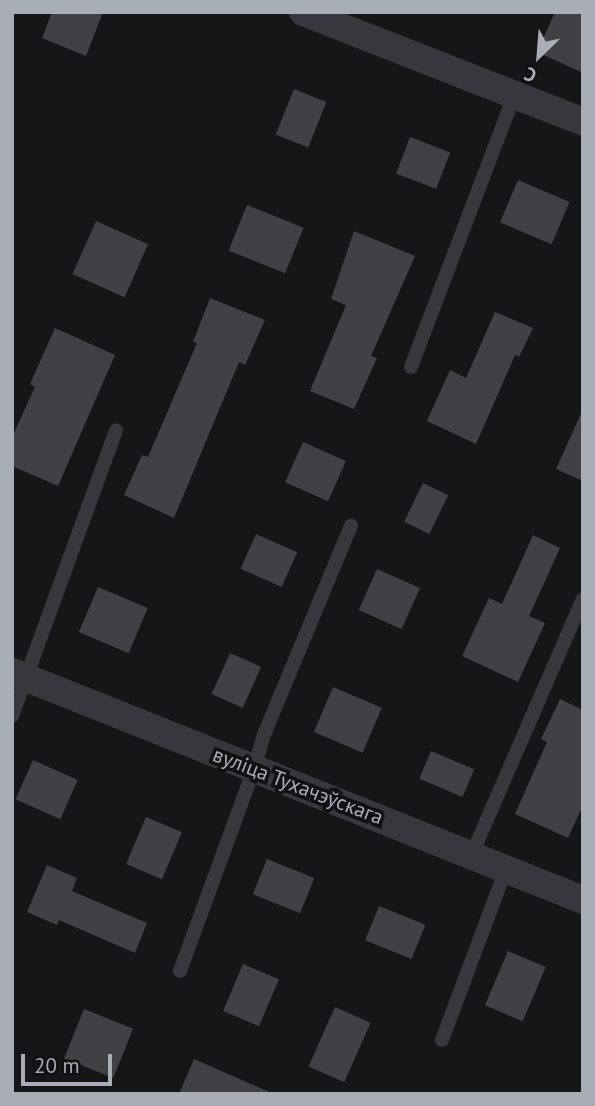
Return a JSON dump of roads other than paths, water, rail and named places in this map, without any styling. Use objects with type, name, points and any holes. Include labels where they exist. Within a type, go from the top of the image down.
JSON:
[{"type":"street","points":[[303,12],[583,122]]},
{"type":"street","name":"вуліца Тухачэўскага","points":[[20,675],[583,900]]},
{"type":"lane","points":[[411,367],[514,96]]},
{"type":"lane","points":[[12,716],[20,675],[116,430]]},
{"type":"lane","points":[[180,971],[254,769],[263,737],[351,526]]},
{"type":"lane","points":[[472,854],[583,599]]},
{"type":"lane","points":[[442,1040],[506,869]]}]
